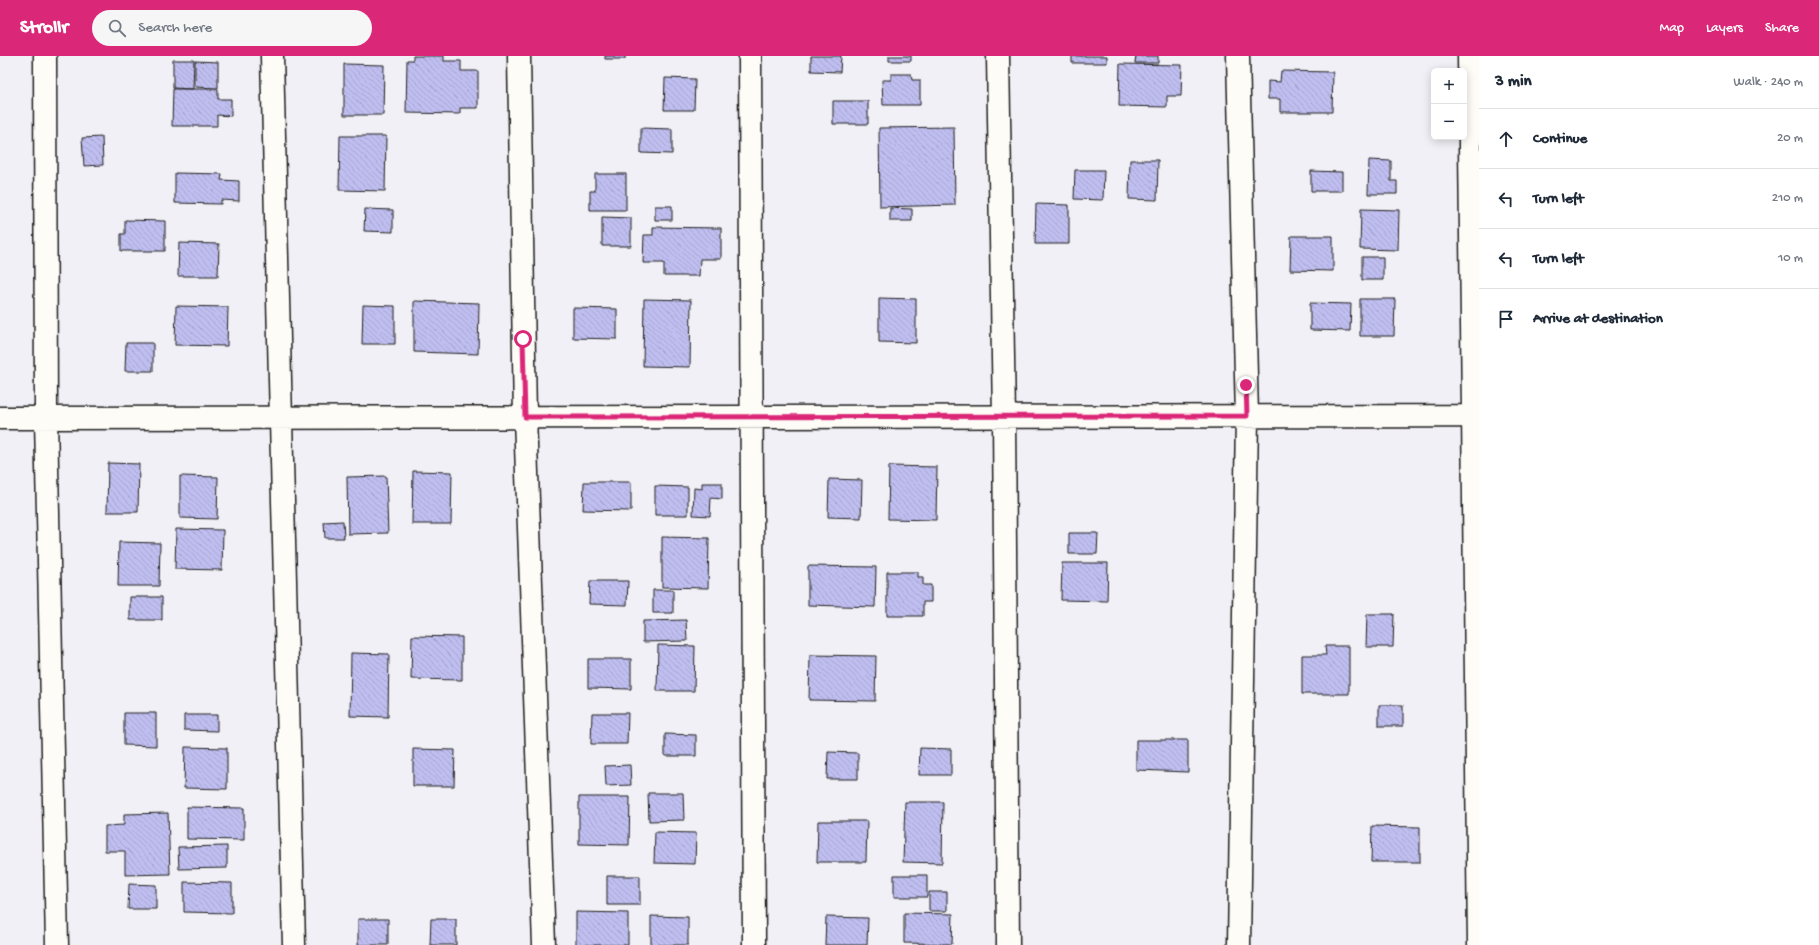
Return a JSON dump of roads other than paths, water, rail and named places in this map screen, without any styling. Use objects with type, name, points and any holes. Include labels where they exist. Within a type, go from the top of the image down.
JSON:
[{"type":"street","points":[[45,56],[46,418],[57,945]]},
{"type":"street","points":[[272,56],[294,945]]},
{"type":"street","points":[[519,56],[525,417],[544,945]]},
{"type":"street","points":[[750,56],[754,945]]},
{"type":"street","points":[[998,56],[1004,417],[1008,945]]},
{"type":"street","points":[[1238,56],[1247,416],[1239,945]]},
{"type":"street","points":[[1469,56],[1476,416],[1479,945]]},
{"type":"street","points":[[0,418],[1476,416]]}]
